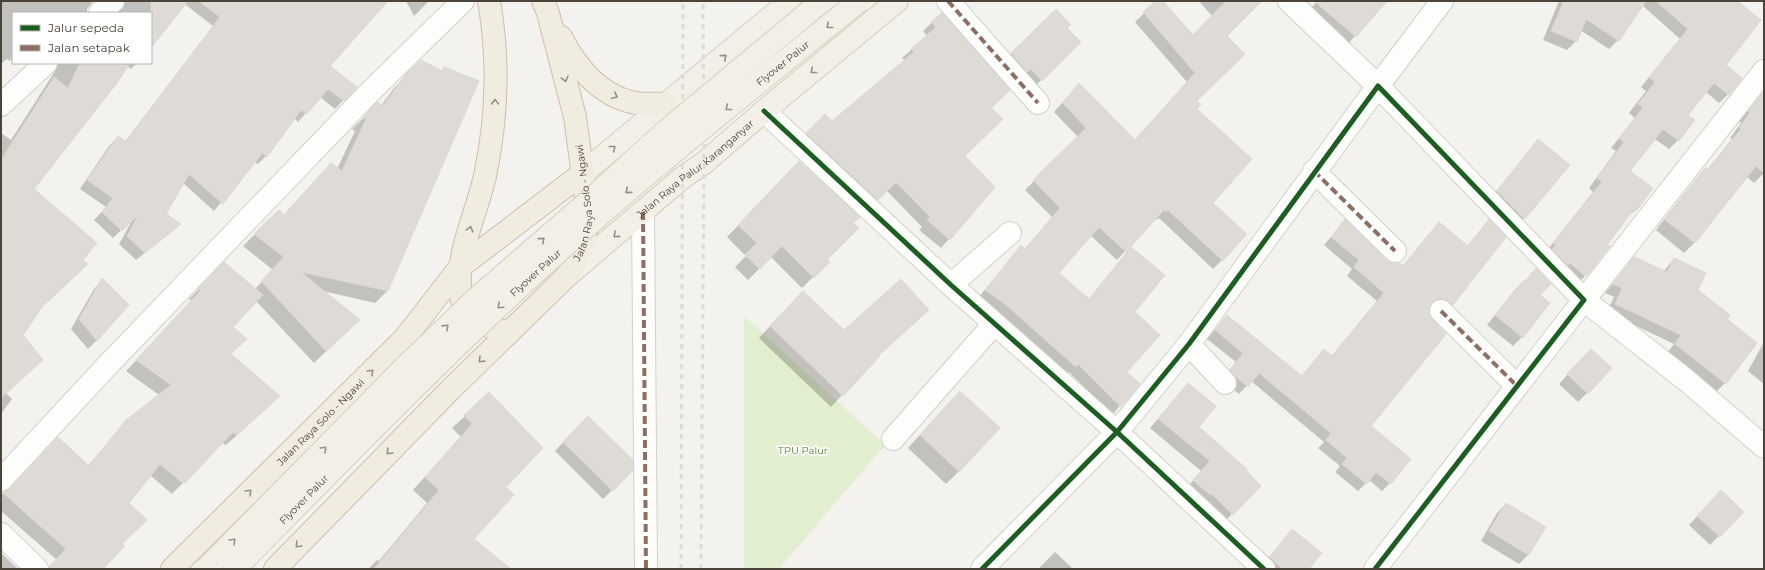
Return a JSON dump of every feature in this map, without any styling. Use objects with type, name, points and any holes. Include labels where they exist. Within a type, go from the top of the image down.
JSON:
[{"type":"highway","name":"Jalan Raya Solo - Ngawi","points":[[489,1],[495,54],[495,109],[485,176],[460,267],[462,298],[468,312],[490,328],[509,333]]},
{"type":"highway","name":"Jalan Raya Solo - Ngawi","points":[[275,569],[450,390],[567,276],[582,248],[589,220],[575,117],[546,7]]},
{"type":"highway","points":[[546,7],[571,56],[597,86],[608,93],[632,103],[667,104]]},
{"type":"highway","points":[[460,267],[583,173]]},
{"type":"highway","name":"Jalan Raya Solo - Ngawi","points":[[172,569],[405,338],[460,267]]},
{"type":"highway","points":[[405,338],[421,339],[439,349],[449,361],[451,368],[450,390]]},
{"type":"main road","points":[[583,173],[790,1]]},
{"type":"main road","name":"Flyover Palur","points":[[206,569],[406,366],[478,296],[598,193],[672,126],[822,1]]},
{"type":"main road","points":[[846,1],[853,10],[860,14],[866,16],[879,14]]},
{"type":"main road","name":"Flyover Palur","points":[[235,569],[398,402],[558,251],[679,147],[859,1]]},
{"type":"main road","name":"Jalan Raya Palur Karanganyar","points":[[567,276],[682,178],[704,163],[879,14],[897,1]]},
{"type":"street","points":[[101,12],[113,1]]},
{"type":"street","points":[[1,480],[105,368],[369,93],[463,1]]},
{"type":"street","points":[[948,1],[1038,103]]},
{"type":"street","points":[[1289,1],[1378,86],[1584,300],[1686,380],[1764,447]]},
{"type":"street","points":[[982,569],[1117,432],[1189,344],[1314,172],[1442,1]]},
{"type":"street","points":[[1,104],[45,64]]},
{"type":"street","points":[[1375,569],[1764,71]]},
{"type":"street","points":[[764,111],[951,285],[1117,432],[1264,569]]},
{"type":"street","points":[[1314,172],[1395,251]]},
{"type":"street","points":[[643,212],[646,569]]},
{"type":"street","points":[[951,285],[1010,233]]},
{"type":"street","points":[[1441,311],[1517,386]]},
{"type":"street","points":[[893,439],[994,324]]},
{"type":"street","points":[[1189,344],[1225,383]]},
{"type":"street","points":[[1,534],[37,569]]},
{"type":"green space","name":"TPU Palur","points":[[744,316],[885,445],[779,569],[744,569]]},
{"type":"building","points":[[151,1],[188,1],[152,47]]},
{"type":"building","points":[[199,1],[388,1],[330,66],[357,87],[344,101],[328,89],[307,114],[301,110],[267,157],[262,153],[223,204],[189,174],[166,214],[181,224],[145,253],[127,236],[139,214],[122,231],[102,212],[113,198],[87,180],[118,136],[126,142],[220,17]]},
{"type":"building","points":[[1156,1],[1163,1],[1193,35],[1226,1],[1262,1],[1227,36],[1245,54],[1197,101],[1201,105],[1197,109],[1252,159],[1213,203],[1247,234],[1223,261],[1168,210],[1166,212],[1164,210],[1126,252],[1099,227],[1059,273],[1089,299],[1131,247],[1165,275],[1135,312],[1160,335],[1127,372],[1140,384],[1121,407],[1078,364],[1076,367],[1005,304],[985,290],[1021,245],[1025,249],[1060,208],[1033,180],[1086,128],[1063,103],[1079,83],[1135,140],[1195,73],[1143,12]]},
{"type":"building","points":[[1314,1],[1387,1],[1356,37]]},
{"type":"building","points":[[1560,1],[1646,1],[1619,41],[1586,19],[1577,42],[1551,31],[1563,3]]},
{"type":"building","points":[[1656,1],[1737,1],[1761,20],[1726,65],[1742,78],[1729,95],[1714,83],[1688,115],[1695,120],[1679,141],[1663,129],[1630,171],[1653,188],[1636,211],[1634,209],[1607,245],[1610,246],[1585,276],[1570,263],[1568,265],[1552,249],[1556,245],[1553,243],[1602,182],[1597,178],[1624,142],[1619,138],[1643,108],[1638,104],[1655,82],[1649,77],[1688,29]]},
{"type":"building","points":[[1056,9],[1071,25],[1067,28],[1081,42],[1042,81],[1031,69],[1027,72],[1011,53]]},
{"type":"building","points":[[942,13],[1010,90],[991,108],[1003,119],[965,156],[995,187],[950,240],[927,220],[930,217],[897,183],[894,184],[878,200],[806,133],[825,114],[832,121],[914,52],[911,49],[936,27],[931,22]]},
{"type":"building","points":[[421,60],[442,71],[444,67],[479,81],[388,291],[301,272],[360,320],[326,351],[261,281],[284,257],[254,234],[279,210],[284,215],[331,163],[342,171],[366,119],[364,117],[377,102],[383,106],[406,74]]},
{"type":"building","points":[[80,64],[129,64],[117,83],[34,189],[97,243],[83,260],[88,264],[42,307],[23,335],[43,360],[1,398],[1,160],[54,77],[68,88]]},
{"type":"building","points":[[1762,94],[1764,94],[1764,173],[1756,166],[1695,243],[1665,220],[1706,167],[1708,169],[1741,129],[1739,128],[1750,112],[1748,111]]},
{"type":"building","points":[[1538,139],[1570,165],[1525,219],[1497,191]]},
{"type":"building","points":[[799,161],[860,217],[853,223],[859,228],[827,260],[830,262],[814,278],[782,246],[760,269],[745,255],[757,243],[738,225]]},
{"type":"building","points":[[1345,219],[1386,260],[1392,263],[1399,263],[1403,266],[1439,222],[1468,246],[1489,219],[1506,237],[1453,305],[1444,299],[1437,299],[1432,303],[1429,308],[1429,315],[1446,334],[1371,426],[1411,459],[1391,484],[1376,472],[1367,484],[1342,464],[1347,458],[1326,440],[1331,433],[1259,373],[1248,387],[1236,377],[1230,370],[1243,353],[1215,330],[1227,315],[1302,376],[1324,349],[1332,356],[1384,293],[1354,267],[1359,260],[1331,237]]},
{"type":"building","points":[[1634,257],[1667,272],[1674,258],[1706,273],[1698,290],[1730,315],[1727,319],[1757,343],[1726,384],[1675,344],[1681,335],[1615,304],[1622,288],[1613,284]]},
{"type":"building","points":[[224,262],[263,295],[233,327],[247,339],[231,354],[280,396],[237,435],[233,432],[184,484],[160,464],[129,503],[147,520],[122,544],[125,546],[103,569],[49,569],[49,567],[66,549],[2,492],[10,489],[58,437],[89,466],[126,420],[171,385],[136,360],[201,290],[199,288]]},
{"type":"building","points":[[1536,268],[1551,284],[1540,295],[1550,303],[1523,338],[1495,315],[1523,281],[1525,282]]},
{"type":"building","points":[[102,278],[129,305],[97,341],[79,319]]},
{"type":"building","points":[[901,279],[929,310],[879,355],[880,356],[843,396],[770,326],[803,291],[844,330]]},
{"type":"building","points":[[1591,349],[1612,368],[1588,394],[1567,374]]},
{"type":"building","points":[[1188,383],[1216,406],[1199,427],[1247,469],[1246,470],[1261,486],[1233,515],[1211,493],[1210,495],[1193,480],[1210,461],[1158,419]]},
{"type":"building","points":[[960,391],[1000,428],[959,472],[920,435]]},
{"type":"building","points":[[489,392],[543,448],[506,487],[514,495],[474,539],[511,569],[374,569],[439,490],[425,477],[472,424],[464,415]]},
{"type":"building","points":[[588,416],[633,460],[633,470],[613,491],[563,442]]},
{"type":"building","points":[[1721,490],[1744,512],[1720,537],[1697,516]]},
{"type":"building","points":[[1506,503],[1546,527],[1529,555],[1489,531]]},
{"type":"building","points":[[1292,529],[1322,553],[1309,569],[1282,569],[1270,557]]},
{"type":"railway","points":[[681,569],[683,1]]},
{"type":"railway","points":[[701,569],[704,163],[703,1]]},
{"type":"marked path","points":[[948,1],[1038,103]]},
{"type":"marked path","points":[[1314,171],[1395,251]]},
{"type":"marked path","points":[[643,212],[646,569]]},
{"type":"marked path","points":[[1441,311],[1517,386]]},
{"type":"cycle path","points":[[982,569],[1117,432],[1189,344],[1378,86],[1584,300],[1375,569]]},
{"type":"cycle path","points":[[764,111],[951,285],[1117,432],[1264,569]]}]
